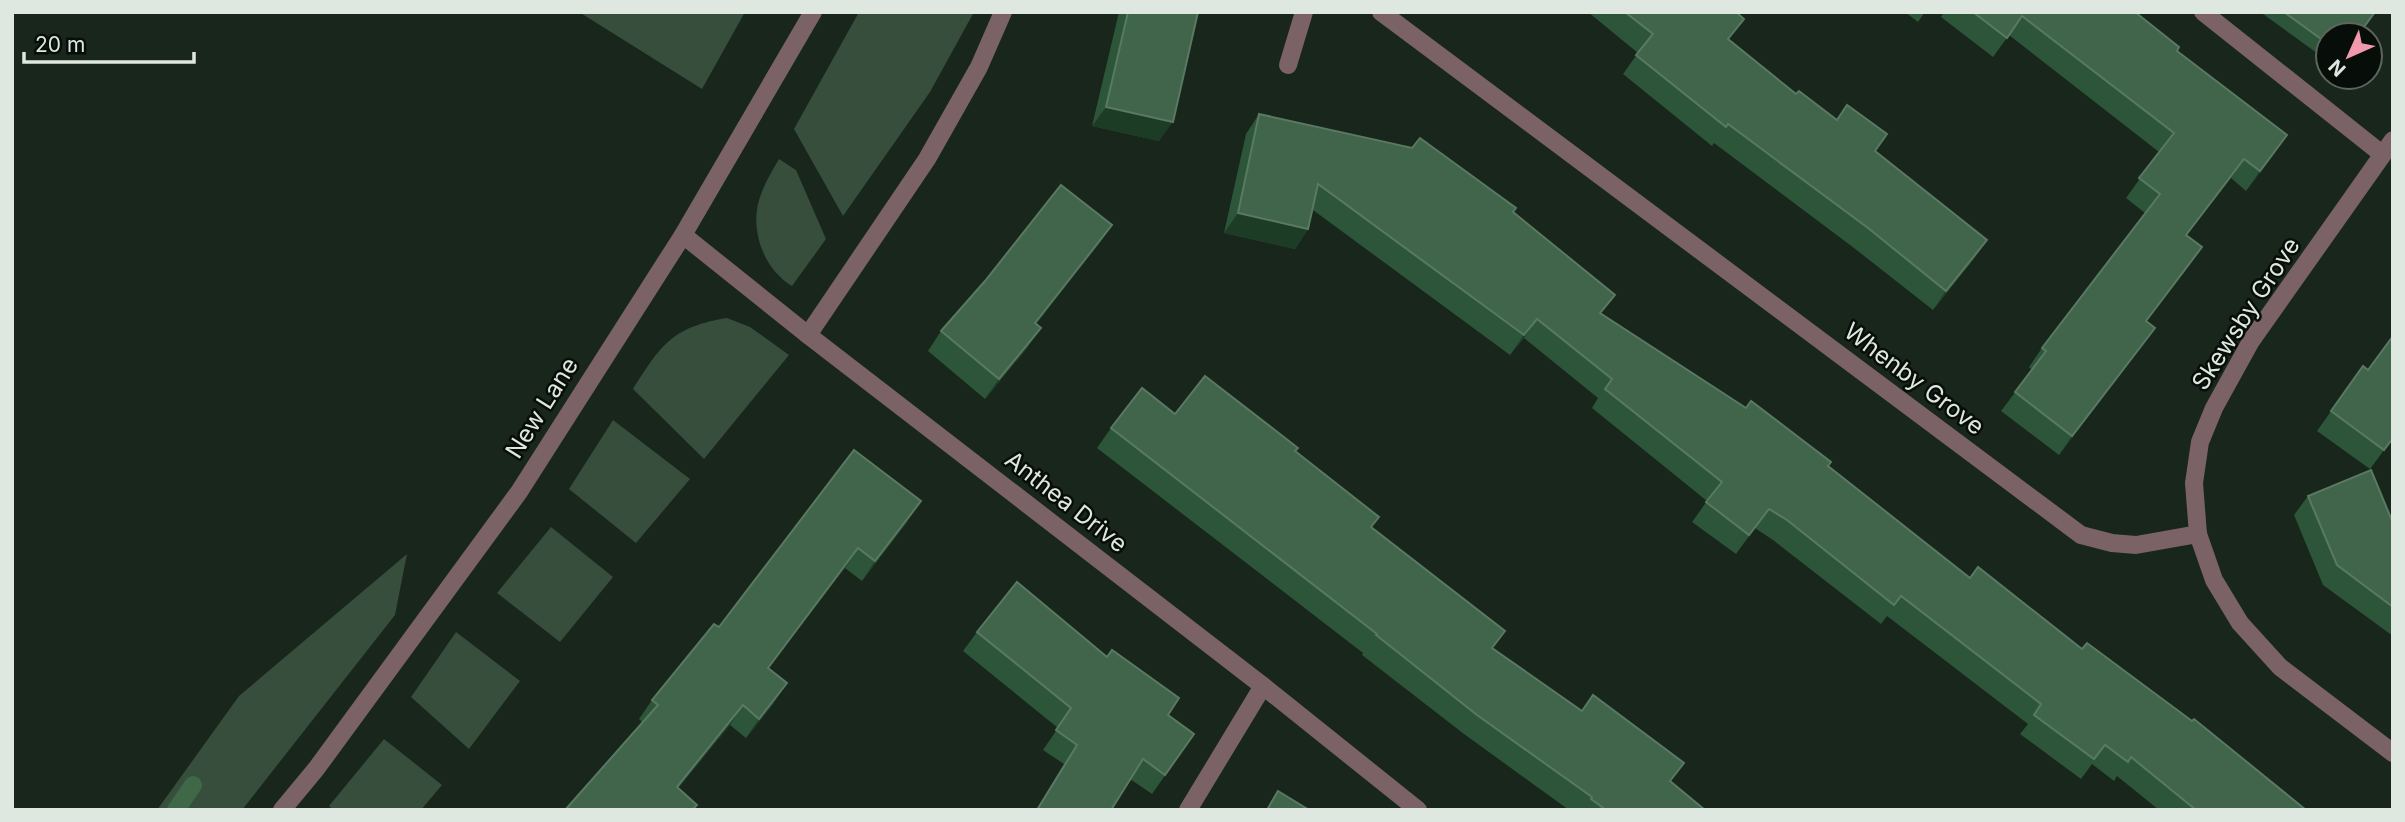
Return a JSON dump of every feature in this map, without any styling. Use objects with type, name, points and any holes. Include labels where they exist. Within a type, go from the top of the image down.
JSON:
[{"type":"street","name":"New Lane","points":[[282,810],[316,769],[519,492],[683,235],[813,12]]},
{"type":"street","points":[[808,335],[926,159],[979,67],[1003,12]]},
{"type":"street","points":[[1288,65],[1304,12]]},
{"type":"street","name":"Whenby Grove","points":[[1381,12],[2081,535],[2112,543],[2136,545],[2198,534]]},
{"type":"street","points":[[2203,12],[2387,147]]},
{"type":"street","name":"Skewsby Grove","points":[[2198,534],[2194,483],[2200,442],[2214,408],[2251,341],[2387,147]]},
{"type":"street","name":"Anthea Drive","points":[[683,235],[808,335],[1263,686],[1418,810]]},
{"type":"street","points":[[2198,534],[2214,580],[2240,623],[2280,667],[2393,753]]},
{"type":"street","points":[[1188,810],[1263,686]]},
{"type":"green space","points":[[579,12],[745,12],[702,89]]},
{"type":"green space","points":[[859,12],[974,12],[930,92],[843,216],[794,129]]},
{"type":"green space","points":[[779,159],[796,170],[826,239],[792,286],[768,262],[757,228],[758,204]]},
{"type":"green space","points":[[727,318],[750,327],[789,355],[704,459],[633,389],[670,340],[693,327]]},
{"type":"green space","points":[[613,420],[690,479],[636,543],[569,489]]},
{"type":"green space","points":[[551,527],[613,577],[560,642],[497,593]]},
{"type":"green space","points":[[407,554],[395,615],[242,810],[157,810],[239,696]]},
{"type":"green space","points":[[456,632],[520,681],[469,749],[411,697]]},
{"type":"green space","points":[[384,739],[442,785],[421,810],[333,810],[329,806]]},
{"type":"building","points":[[1128,12],[1198,12],[1173,122],[1106,107]]},
{"type":"building","points":[[1625,12],[1736,12],[1744,19],[1728,39],[1796,94],[1799,91],[1837,120],[1847,105],[1887,134],[1875,151],[1987,240],[1946,291],[1868,228],[1728,124],[1726,127],[1636,55],[1653,34]]},
{"type":"building","points":[[1973,12],[2135,12],[2179,47],[2177,51],[2287,135],[2260,171],[2244,159],[2186,235],[2202,247],[2146,321],[2155,328],[2072,436],[2015,392],[2046,351],[2042,348],[2160,194],[2139,178],[2174,133],[2022,16],[2007,38]]},
{"type":"building","points":[[2284,12],[2375,12],[2368,21],[2314,21],[2314,34]]},
{"type":"building","points":[[1259,114],[1412,148],[1420,138],[1516,208],[1513,212],[1615,295],[1600,313],[1746,408],[1751,401],[1831,462],[1828,466],[1970,578],[1978,567],[2082,649],[2087,643],[2192,721],[2194,719],[2306,810],[2196,810],[2131,757],[2128,762],[2105,745],[2094,759],[2034,715],[2041,704],[1901,596],[1894,605],[1787,520],[1769,509],[1749,535],[1706,502],[1722,482],[1605,389],[1612,379],[1537,319],[1524,335],[1318,184],[1308,229],[1238,213]]},
{"type":"building","points":[[1061,185],[1112,225],[1035,323],[1041,328],[999,379],[941,331],[985,281]]},
{"type":"building","points":[[2393,336],[2393,438],[2384,450],[2331,411],[2363,366],[2368,370]]},
{"type":"building","points":[[1205,376],[1298,448],[1295,451],[1379,517],[1371,527],[1505,631],[1492,648],[1582,711],[1593,695],[1684,763],[1670,781],[1705,810],[1606,810],[1591,799],[1592,797],[1477,715],[1111,428],[1142,388],[1175,414]]},
{"type":"building","points":[[854,450],[921,501],[875,561],[858,548],[768,668],[787,683],[759,719],[743,705],[677,787],[697,805],[692,810],[565,810],[658,705],[652,700],[714,624],[719,627]]},
{"type":"building","points":[[2371,470],[2393,523],[2393,607],[2337,565],[2308,496]]},
{"type":"building","points":[[1017,582],[1107,657],[1112,650],[1179,698],[1168,715],[1194,734],[1165,775],[1143,759],[1111,810],[1037,810],[1077,745],[1056,730],[1071,708],[977,632]]},
{"type":"building","points":[[1278,791],[1309,810],[1267,810]]},
{"type":"waterway","points":[[176,810],[193,785]]}]
